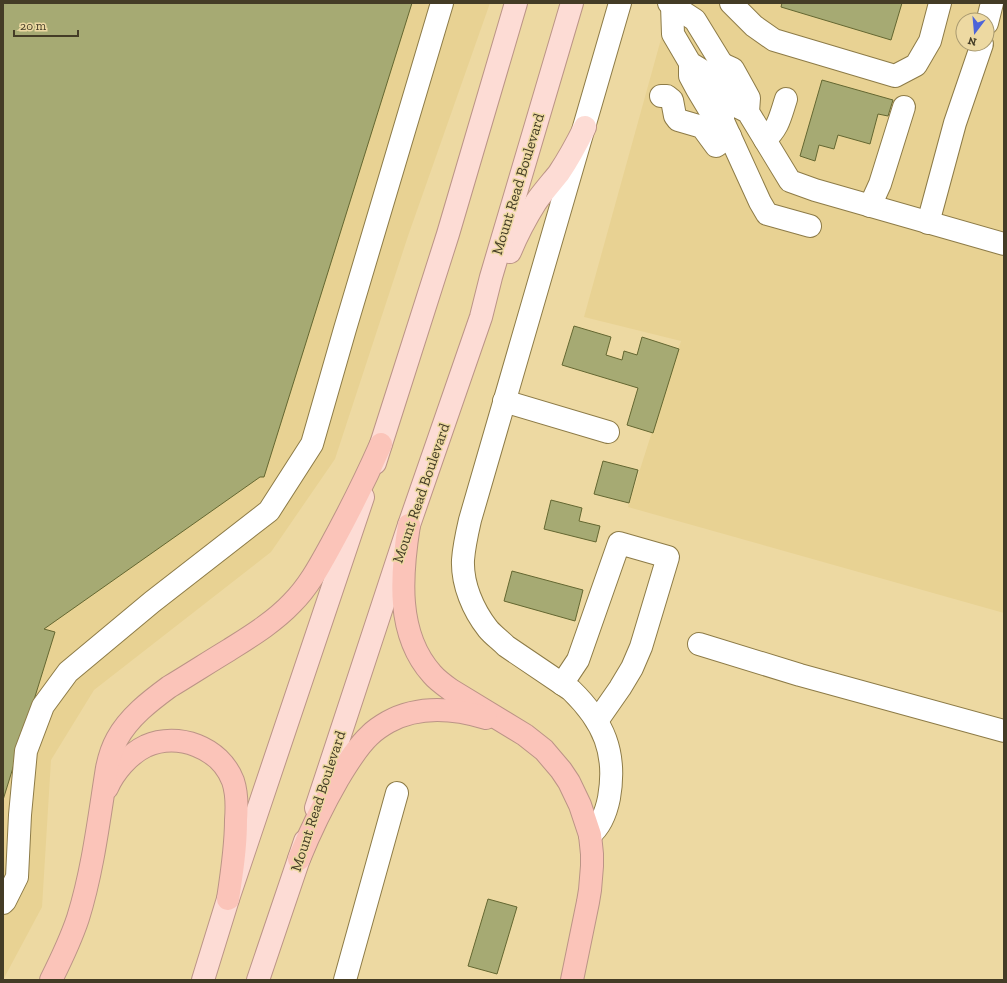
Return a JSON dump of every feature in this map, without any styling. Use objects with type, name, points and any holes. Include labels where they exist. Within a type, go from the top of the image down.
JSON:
[{"type":"highway","points":[[51,980],[71,937],[83,902],[91,865],[109,757],[117,738],[139,712],[169,687],[259,630],[280,614],[301,594],[344,521],[381,444]]},
{"type":"highway","points":[[409,525],[404,569],[404,603],[407,627],[415,649],[426,667],[442,683],[517,730],[544,750],[569,782],[580,805],[590,836],[592,854],[590,890],[572,980]]},
{"type":"highway","points":[[299,859],[318,815],[340,776],[363,742],[371,733],[391,720],[413,712],[435,710],[449,711],[476,715],[517,730]]},
{"type":"highway","points":[[101,804],[104,794],[119,768],[126,760],[145,746],[155,743],[184,742],[203,748],[219,760],[233,781],[236,799],[235,849],[228,900]]},
{"type":"main road","points":[[202,980],[381,444],[448,234],[516,3]]},
{"type":"main road","name":"Mount Read Boulevard","points":[[258,980],[409,525],[481,317],[490,277],[572,3]]},
{"type":"main road","points":[[481,317],[518,234],[537,201],[577,145],[585,127]]},
{"type":"street","points":[[3,903],[17,877],[20,815],[26,751],[43,706],[68,672],[152,602],[269,511],[312,444],[442,3]]},
{"type":"street","points":[[590,836],[602,822],[607,808],[611,780],[610,757],[604,736],[597,721],[579,698],[562,684],[506,646],[489,630],[476,611],[472,602],[467,587],[463,560],[470,520],[620,3]]},
{"type":"street","points":[[731,3],[754,26],[774,40],[895,76],[916,65],[930,41],[940,3]]},
{"type":"street","points":[[671,4],[673,34],[690,63],[690,76],[712,114],[726,129],[767,214],[810,226]]},
{"type":"street","points":[[671,4],[695,20],[722,64],[733,69],[749,98],[748,112],[790,181],[815,190],[1004,244]]},
{"type":"street","points":[[928,223],[955,123],[979,52]]},
{"type":"street","points":[[661,96],[667,96],[672,100],[675,116],[678,120],[702,127],[716,146],[726,129]]},
{"type":"street","points":[[765,140],[772,133],[778,123],[786,99]]},
{"type":"street","points":[[870,206],[880,184],[904,107]]},
{"type":"street","points":[[504,401],[608,432]]},
{"type":"street","points":[[562,684],[578,660],[619,543],[668,557],[641,648],[632,668],[620,688],[597,721]]},
{"type":"street","points":[[699,644],[807,677],[1004,731]]},
{"type":"street","points":[[345,980],[397,793]]},
{"type":"shaded area","points":[[3,3],[490,3],[408,236],[335,459],[271,552],[94,690],[51,760],[42,907],[3,980]]},
{"type":"shaded area","points":[[671,3],[1004,3],[1004,613],[628,507],[681,341],[584,317]]},
{"type":"building","points":[[3,3],[412,3],[264,477],[260,477],[44,629],[55,632],[3,800]]},
{"type":"building","points":[[782,3],[902,3],[891,40],[781,7]]},
{"type":"building","points":[[822,80],[893,100],[888,116],[878,114],[870,144],[838,135],[834,149],[819,145],[815,161],[800,156]]},
{"type":"building","points":[[574,326],[611,337],[606,355],[622,360],[624,351],[637,355],[642,337],[679,349],[653,433],[627,425],[638,388],[562,365]]},
{"type":"building","points":[[603,461],[638,470],[629,503],[594,494]]},
{"type":"building","points":[[551,500],[582,508],[579,521],[600,526],[596,542],[544,529]]},
{"type":"building","points":[[512,571],[583,590],[575,621],[504,601]]},
{"type":"building","points":[[488,899],[517,907],[497,974],[468,966]]}]
